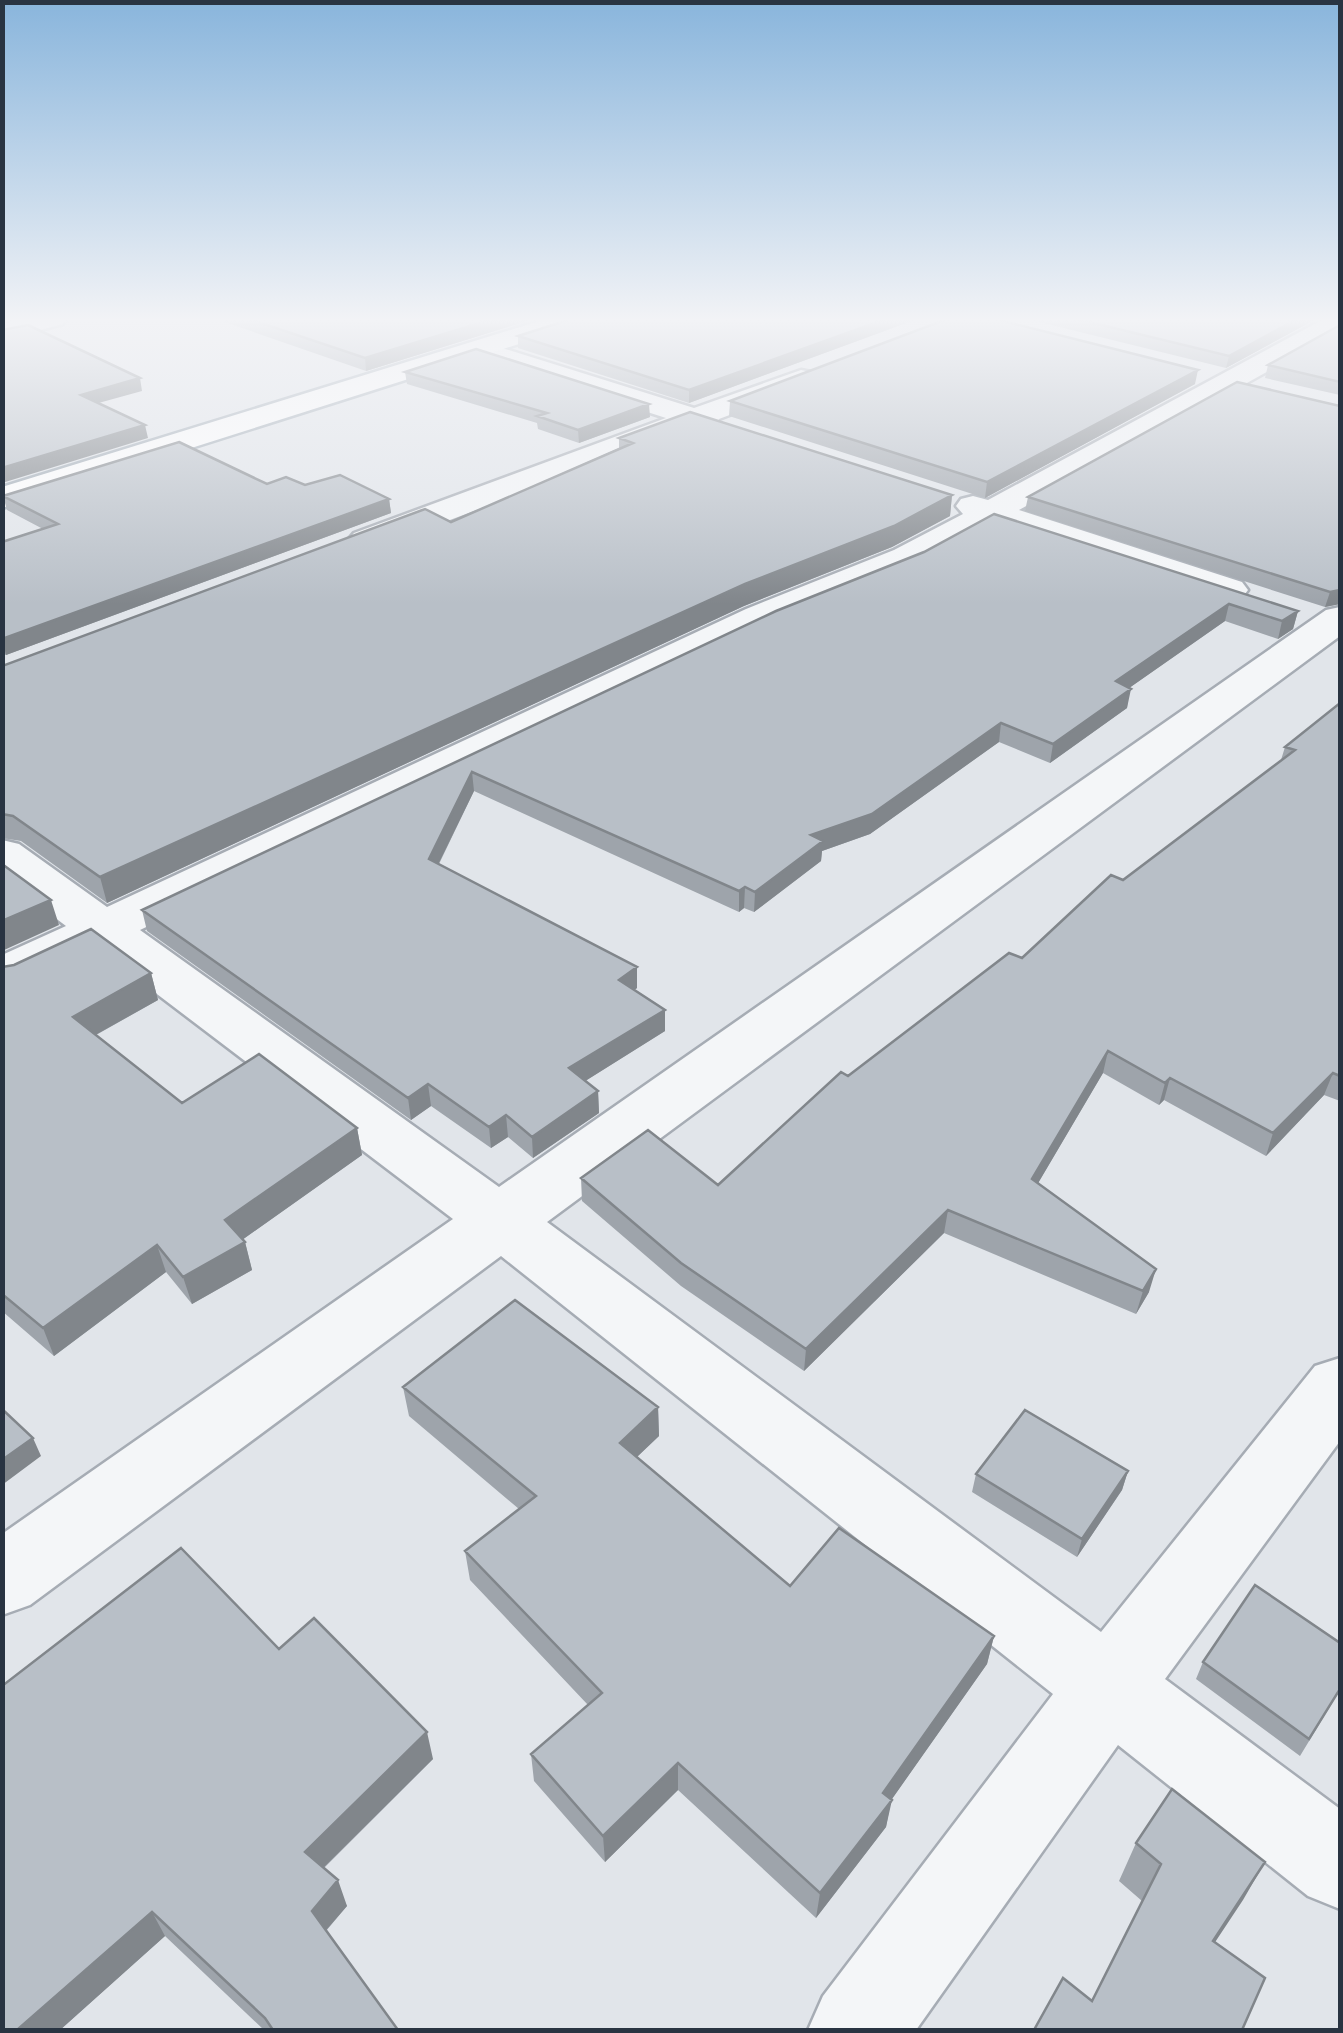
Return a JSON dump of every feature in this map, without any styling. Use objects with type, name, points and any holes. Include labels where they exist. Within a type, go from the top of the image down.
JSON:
[{"type":"main road","points":[[2,498],[272,414]]},
{"type":"street","points":[[683,414],[733,430]]},
{"type":"street","points":[[340,550],[707,414]]},
{"type":"street","points":[[2,976],[760,617],[907,558],[1167,414]]},
{"type":"street","points":[[936,494],[1257,600]]},
{"type":"street","points":[[2,1579],[1327,621]]},
{"type":"street","points":[[2,854],[499,1220],[1340,1864]]},
{"type":"street","points":[[858,2030],[1109,1687],[1340,1387]]},
{"type":"building","points":[[2,414],[121,414],[145,425],[2,468]]},
{"type":"building","points":[[544,414],[622,414],[578,430],[537,416]]},
{"type":"building","points":[[685,414],[696,414],[952,495],[894,526],[745,584],[100,877],[13,816],[2,814],[2,666],[425,509],[451,522],[633,443],[619,438]]},
{"type":"building","points":[[771,414],[1115,414],[987,482]]},
{"type":"building","points":[[1179,414],[1340,414],[1340,590],[1330,592],[1028,497]]},
{"type":"building","points":[[179,442],[267,484],[286,477],[305,485],[340,475],[389,499],[2,639],[2,542],[58,524],[3,496]]},
{"type":"building","points":[[994,514],[1298,611],[1282,621],[1229,604],[1116,681],[1131,689],[1053,744],[1001,723],[872,814],[811,835],[823,841],[755,892],[745,887],[739,891],[472,772],[429,859],[637,967],[619,980],[665,1010],[569,1068],[598,1091],[532,1137],[506,1115],[489,1127],[428,1084],[408,1098],[142,910],[776,611],[924,552]]},
{"type":"building","points":[[1340,703],[1340,1076],[1333,1073],[1273,1133],[1170,1078],[1165,1083],[1108,1051],[1032,1179],[1156,1269],[1143,1291],[948,1210],[806,1349],[681,1263],[581,1178],[648,1130],[718,1185],[841,1072],[848,1076],[1009,953],[1022,958],[1111,875],[1123,880],[1295,750],[1285,747]]},
{"type":"building","points":[[2,864],[51,900],[2,921]]},
{"type":"building","points":[[91,929],[151,973],[73,1017],[182,1103],[259,1054],[357,1128],[225,1220],[245,1242],[183,1277],[157,1245],[43,1328],[2,1294],[2,967]]},
{"type":"building","points":[[515,1300],[658,1407],[620,1443],[790,1586],[839,1528],[994,1636],[883,1793],[892,1800],[820,1893],[678,1763],[603,1836],[531,1754],[602,1693],[465,1551],[536,1496],[403,1387]]},
{"type":"building","points":[[2,1409],[33,1438],[2,1460]]},
{"type":"building","points":[[1025,1410],[1128,1471],[1082,1539],[976,1474]]},
{"type":"building","points":[[181,1548],[279,1649],[314,1618],[427,1732],[305,1852],[338,1880],[312,1911],[398,2030],[273,2030],[265,2018],[152,1912],[17,2030],[2,2030],[2,1686]]},
{"type":"building","points":[[1255,1585],[1340,1643],[1340,1689],[1309,1739],[1203,1662]]},
{"type":"building","points":[[1172,1789],[1265,1862],[1213,1941],[1265,1978],[1242,2030],[1034,2030],[1063,1978],[1092,2001],[1161,1864],[1136,1843]]}]
